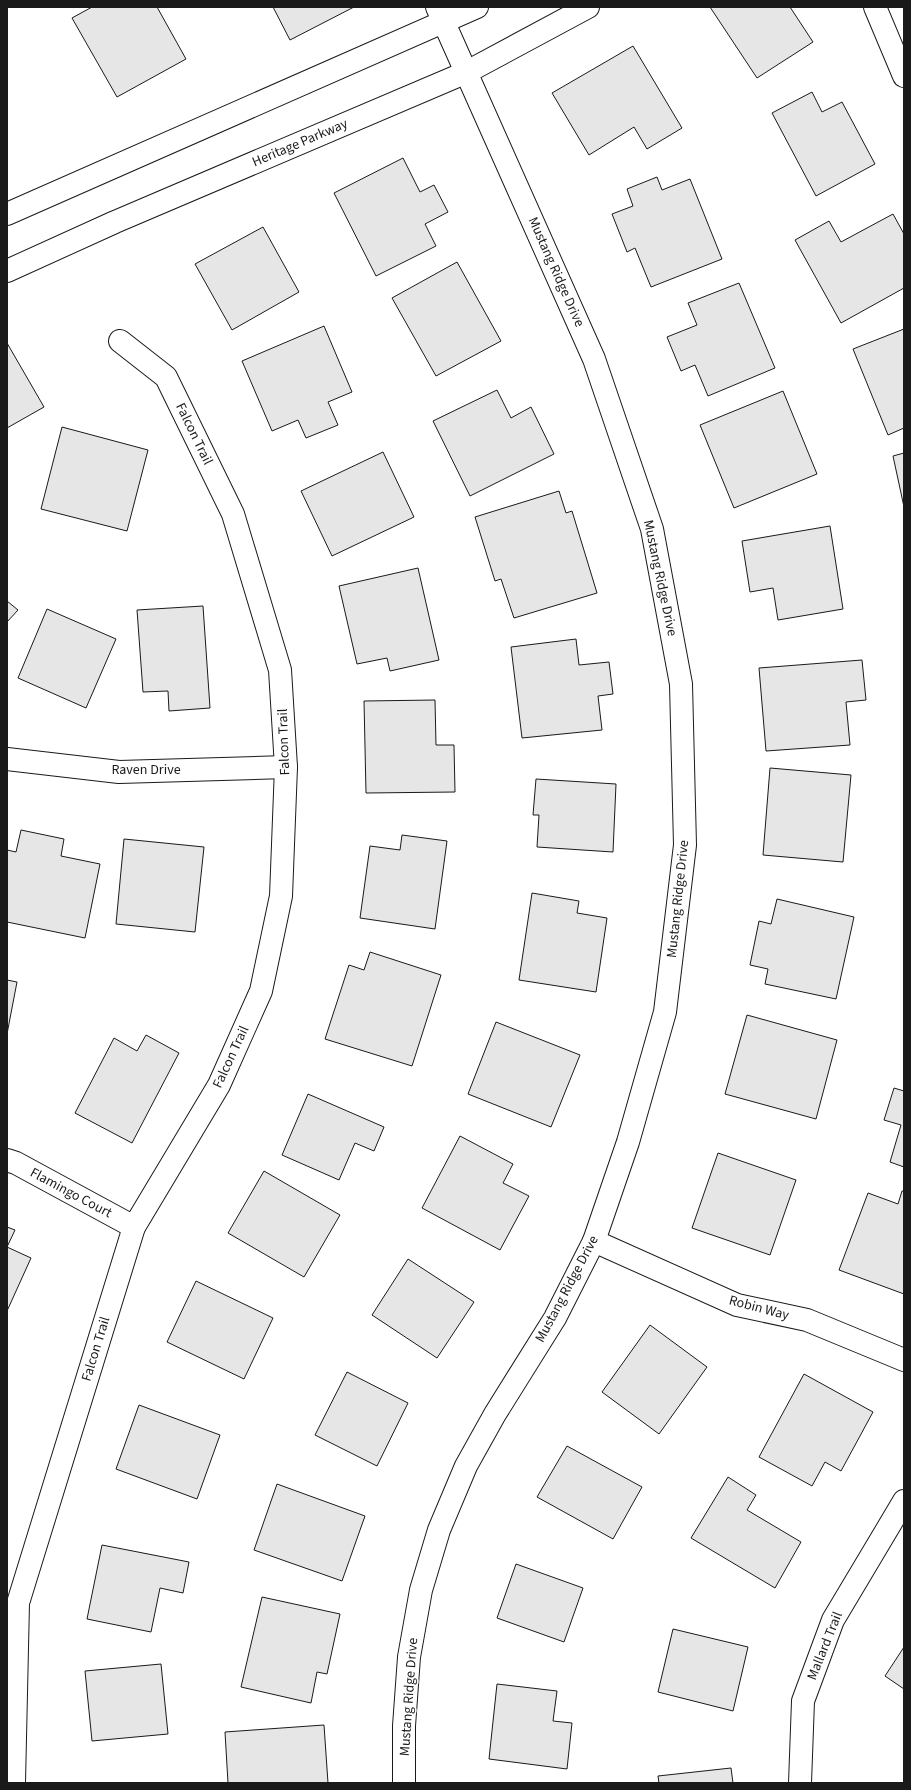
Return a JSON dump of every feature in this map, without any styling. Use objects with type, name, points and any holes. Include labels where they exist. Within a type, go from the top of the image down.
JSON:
[{"type":"street","points":[[7,214],[441,14],[477,7]]},
{"type":"street","name":"Heritage Parkway","points":[[7,271],[122,219],[467,72],[588,7]]},
{"type":"street","points":[[875,7],[904,76]]},
{"type":"street","name":"Mustang Ridge Drive","points":[[404,1783],[404,1726],[409,1657],[421,1590],[439,1530],[466,1466],[555,1318],[594,1242],[628,1142],[665,1012],[685,845],[681,684],[652,529],[594,359],[441,14]]},
{"type":"street","name":"Falcon Trail","points":[[14,1783],[18,1602],[134,1227],[219,1085],[260,991],[281,896],[286,767],[280,670],[233,514],[166,377],[120,342]]},
{"type":"street","name":"Raven Drive","points":[[7,759],[119,772],[286,767]]},
{"type":"street","name":"Flamingo Court","points":[[7,1160],[16,1163],[134,1227]]},
{"type":"street","name":"Robin Way","points":[[594,1242],[737,1305],[807,1320],[904,1360]]},
{"type":"street","name":"Mallard Trail","points":[[800,1783],[803,1701],[833,1620],[904,1501]]},
{"type":"building","points":[[92,7],[157,7],[186,59],[117,97],[72,18]]},
{"type":"building","points":[[273,7],[354,7],[290,40]]},
{"type":"building","points":[[710,7],[790,7],[813,42],[757,78]]},
{"type":"building","points":[[633,46],[682,128],[647,149],[634,127],[589,155],[552,93]]},
{"type":"building","points":[[812,92],[822,112],[842,102],[875,164],[816,196],[772,113]]},
{"type":"building","points":[[403,158],[420,192],[434,185],[448,212],[425,224],[436,246],[376,276],[334,193]]},
{"type":"building","points":[[657,177],[662,190],[690,179],[722,259],[651,287],[635,248],[627,252],[612,214],[633,206],[627,189]]},
{"type":"building","points":[[893,214],[904,234],[904,288],[841,323],[795,240],[829,221],[841,242]]},
{"type":"building","points":[[263,227],[299,292],[232,330],[195,264]]},
{"type":"building","points":[[457,262],[501,341],[436,376],[392,298]]},
{"type":"building","points":[[739,283],[775,368],[708,396],[695,365],[681,371],[667,337],[697,325],[688,303]]},
{"type":"building","points":[[324,326],[352,392],[328,402],[338,425],[306,438],[298,420],[272,431],[242,361]]},
{"type":"building","points":[[904,329],[904,428],[888,435],[853,349]]},
{"type":"building","points":[[7,343],[44,407],[7,428]]},
{"type":"building","points":[[497,390],[511,418],[531,407],[554,454],[470,496],[433,421]]},
{"type":"building","points":[[783,391],[817,474],[734,508],[700,425]]},
{"type":"building","points":[[62,427],[148,450],[127,531],[41,509]]},
{"type":"building","points":[[383,452],[414,517],[332,556],[301,491]]},
{"type":"building","points":[[904,453],[904,507],[893,456]]},
{"type":"building","points":[[559,491],[566,513],[572,511],[597,593],[514,618],[501,579],[495,581],[475,517]]},
{"type":"building","points":[[830,526],[843,609],[778,620],[773,588],[750,592],[742,541]]},
{"type":"building","points":[[418,568],[439,660],[390,671],[387,658],[357,664],[339,586]]},
{"type":"building","points":[[7,601],[18,610],[7,622]]},
{"type":"building","points":[[203,606],[210,708],[169,711],[168,691],[143,692],[137,610]]},
{"type":"building","points":[[47,609],[116,639],[86,708],[18,678]]},
{"type":"building","points":[[576,639],[579,665],[609,662],[613,694],[598,696],[602,730],[522,738],[511,647]]},
{"type":"building","points":[[862,660],[866,700],[846,702],[850,745],[766,751],[759,668]]},
{"type":"building","points":[[435,700],[436,745],[454,745],[455,792],[366,793],[364,701]]},
{"type":"building","points":[[770,768],[851,775],[843,862],[763,855]]},
{"type":"building","points":[[536,779],[616,784],[613,852],[537,847],[539,815],[533,815]]},
{"type":"building","points":[[21,830],[64,839],[61,856],[100,864],[85,938],[7,922],[7,850],[16,852]]},
{"type":"building","points":[[402,835],[447,841],[435,929],[360,918],[370,846],[400,850]]},
{"type":"building","points":[[124,839],[204,847],[195,932],[116,924]]},
{"type":"building","points":[[532,893],[579,901],[577,913],[607,918],[596,992],[519,980]]},
{"type":"building","points":[[777,899],[854,917],[836,999],[765,984],[768,969],[750,965],[759,921],[771,924]]},
{"type":"building","points":[[370,952],[441,975],[412,1066],[325,1039],[349,965],[364,970]]},
{"type":"building","points":[[7,980],[17,982],[7,1034]]},
{"type":"building","points":[[747,1015],[837,1040],[816,1119],[725,1094]]},
{"type":"building","points":[[496,1022],[580,1055],[551,1127],[468,1094]]},
{"type":"building","points":[[146,1035],[179,1053],[132,1143],[75,1113],[114,1038],[137,1051]]},
{"type":"building","points":[[894,1088],[904,1091],[904,1167],[890,1162],[901,1125],[884,1120]]},
{"type":"building","points":[[308,1094],[384,1127],[374,1151],[355,1143],[339,1180],[282,1155]]},
{"type":"building","points":[[460,1136],[513,1164],[503,1183],[529,1196],[500,1250],[422,1208]]},
{"type":"building","points":[[718,1153],[796,1180],[770,1255],[692,1228]]},
{"type":"building","points":[[264,1171],[340,1215],[304,1277],[228,1233]]},
{"type":"building","points":[[902,1191],[904,1191],[904,1294],[839,1270],[868,1193],[898,1204]]},
{"type":"building","points":[[7,1227],[15,1230],[7,1247]]},
{"type":"building","points":[[7,1247],[31,1258],[7,1311]]},
{"type":"building","points":[[408,1259],[474,1302],[437,1358],[372,1315]]},
{"type":"building","points":[[196,1281],[273,1318],[244,1379],[167,1342]]},
{"type":"building","points":[[650,1325],[707,1367],[659,1434],[602,1392]]},
{"type":"building","points":[[347,1372],[408,1403],[377,1466],[315,1435]]},
{"type":"building","points":[[804,1374],[873,1412],[841,1471],[825,1462],[812,1486],[759,1457]]},
{"type":"building","points":[[139,1405],[220,1435],[197,1499],[116,1469]]},
{"type":"building","points":[[567,1446],[642,1487],[613,1539],[537,1497]]},
{"type":"building","points":[[728,1477],[756,1495],[747,1510],[801,1542],[775,1588],[691,1538]]},
{"type":"building","points":[[277,1484],[365,1516],[342,1581],[254,1550]]},
{"type":"building","points":[[102,1545],[189,1562],[183,1593],[160,1588],[151,1632],[87,1619]]},
{"type":"building","points":[[516,1564],[583,1588],[564,1642],[497,1618]]},
{"type":"building","points":[[262,1597],[340,1614],[327,1674],[317,1672],[311,1703],[241,1687]]},
{"type":"building","points":[[673,1629],[748,1647],[733,1711],[658,1692]]},
{"type":"building","points":[[904,1647],[904,1689],[885,1676]]},
{"type":"building","points":[[161,1664],[168,1734],[92,1741],[85,1671]]},
{"type":"building","points":[[497,1684],[557,1691],[553,1721],[572,1723],[567,1769],[489,1759]]},
{"type":"building","points":[[324,1725],[328,1783],[228,1783],[225,1732]]},
{"type":"building","points":[[731,1768],[733,1783],[659,1783],[658,1776]]}]
